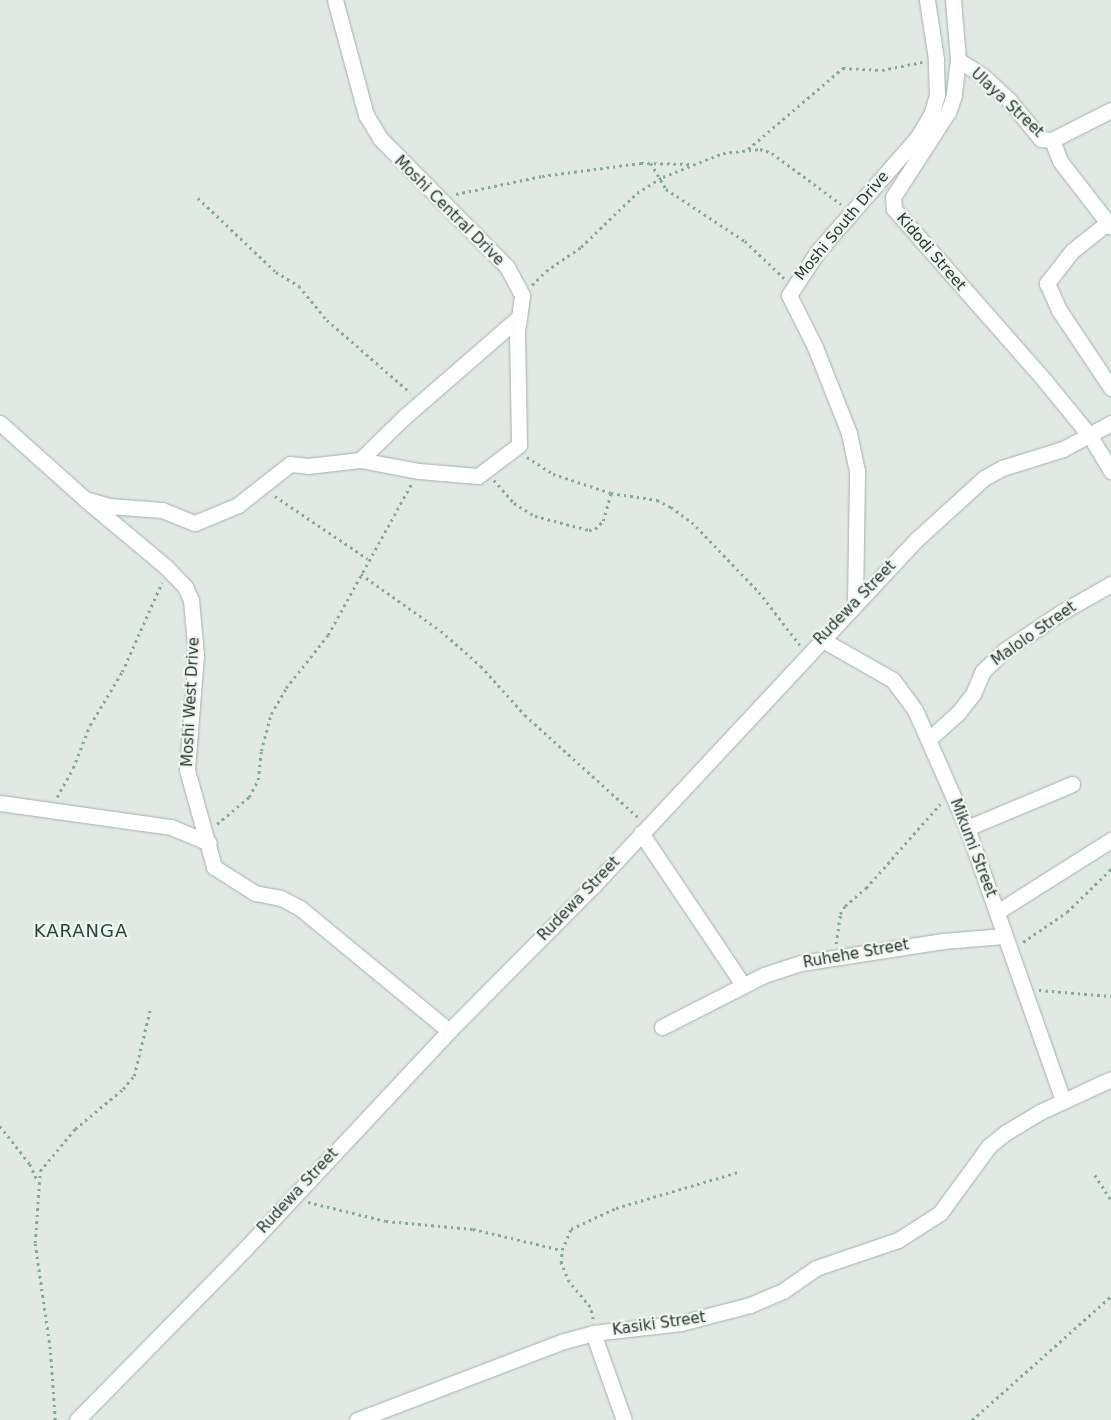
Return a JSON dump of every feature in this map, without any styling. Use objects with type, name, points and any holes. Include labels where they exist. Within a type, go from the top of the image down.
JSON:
[{"type":"street","name":"Moshi Central Drive","points":[[335,0],[366,115],[392,154],[507,268],[522,295]]},
{"type":"street","name":"Moshi South Drive","points":[[855,603],[857,471],[850,433],[815,346],[789,295],[792,286],[917,138],[931,115],[937,95],[936,59],[926,0]]},
{"type":"street","name":"Kidodi Street","points":[[953,0],[958,60],[956,87],[948,112],[893,197],[894,208],[1090,436],[1111,471]]},
{"type":"street","name":"Ulaya Street","points":[[958,60],[982,75],[1009,100],[1041,139],[1052,140],[1111,110]]},
{"type":"street","points":[[1052,140],[1060,161],[1109,225],[1072,251],[1047,283],[1059,310],[1111,388]]},
{"type":"street","points":[[0,423],[85,499],[109,506],[162,510],[195,523],[215,517],[263,488],[275,473],[290,464],[308,466],[360,460],[419,471],[478,476],[487,472],[519,445],[521,438],[516,407],[519,317],[522,295]]},
{"type":"street","points":[[360,460],[421,403],[519,317]]},
{"type":"street","name":"Rudewa Street","points":[[77,1420],[449,1031],[645,830],[855,603],[984,478],[1090,436],[1111,424]]},
{"type":"street","name":"Moshi West Drive","points":[[85,499],[166,567],[184,587],[195,615],[196,655],[187,770],[189,784],[207,837],[210,857],[220,873],[255,893],[281,898],[300,908],[449,1031]]},
{"type":"street","name":"Malolo Street","points":[[929,739],[958,713],[973,694],[983,671],[1005,650],[1060,613],[1111,584]]},
{"type":"street","name":"Mikumi Street","points":[[821,640],[893,680],[906,694],[929,739],[967,828],[1063,1101]]},
{"type":"street","points":[[967,828],[1072,784]]},
{"type":"street","points":[[0,803],[171,827],[207,837]]},
{"type":"street","points":[[645,830],[742,986]]},
{"type":"street","points":[[997,912],[1111,840]]},
{"type":"street","name":"Ruhehe Street","points":[[662,1027],[764,975],[836,955],[1004,936]]},
{"type":"street","name":"Kasiki Street","points":[[357,1420],[593,1333],[681,1323],[728,1312],[783,1291],[816,1268],[841,1257],[898,1240],[940,1213],[989,1146],[1040,1112],[1111,1079]]},
{"type":"street","points":[[593,1333],[624,1420]]},
{"type":"path","points":[[747,150],[843,68],[882,70],[936,59]]},
{"type":"path","points":[[522,295],[546,271],[581,248],[637,193],[694,164],[747,150],[772,153],[853,212]]},
{"type":"path","points":[[438,198],[542,176],[650,162],[694,164]]},
{"type":"path","points":[[650,162],[658,181],[666,190],[745,240],[792,286]]},
{"type":"path","points":[[198,198],[276,272],[299,286],[327,320],[421,403]]},
{"type":"path","points":[[519,445],[535,465],[611,493],[657,500],[692,522],[759,592],[807,654]]},
{"type":"path","points":[[207,837],[249,797],[258,780],[260,751],[271,714],[286,688],[328,635],[419,471]]},
{"type":"path","points":[[487,472],[514,503],[535,516],[589,530],[595,529],[603,522],[611,493]]},
{"type":"path","points":[[263,488],[368,560]]},
{"type":"path","points":[[49,811],[73,768],[90,725],[122,672],[158,594],[166,567]]},
{"type":"path","points":[[361,574],[441,631],[481,666],[525,715],[645,830]]},
{"type":"path","points":[[836,955],[837,926],[845,906],[872,882],[951,793]]},
{"type":"path","points":[[1010,952],[1066,912],[1111,870]]},
{"type":"path","points":[[1025,989],[1111,996]]},
{"type":"path","points":[[55,1420],[50,1348],[35,1243],[37,1181],[40,1172],[75,1129],[123,1089],[134,1076],[150,1010]]},
{"type":"path","points":[[0,1126],[30,1164],[37,1181]]},
{"type":"path","points":[[593,1333],[592,1312],[564,1271],[562,1250],[571,1229],[594,1216],[694,1183],[738,1172]]},
{"type":"path","points":[[1094,1175],[1111,1200]]},
{"type":"path","points":[[294,1195],[339,1212],[386,1221],[473,1229],[562,1250]]},
{"type":"path","points":[[972,1420],[1111,1296]]},
{"type":"district","name":"KARANGA","points":[[81,931]]}]
